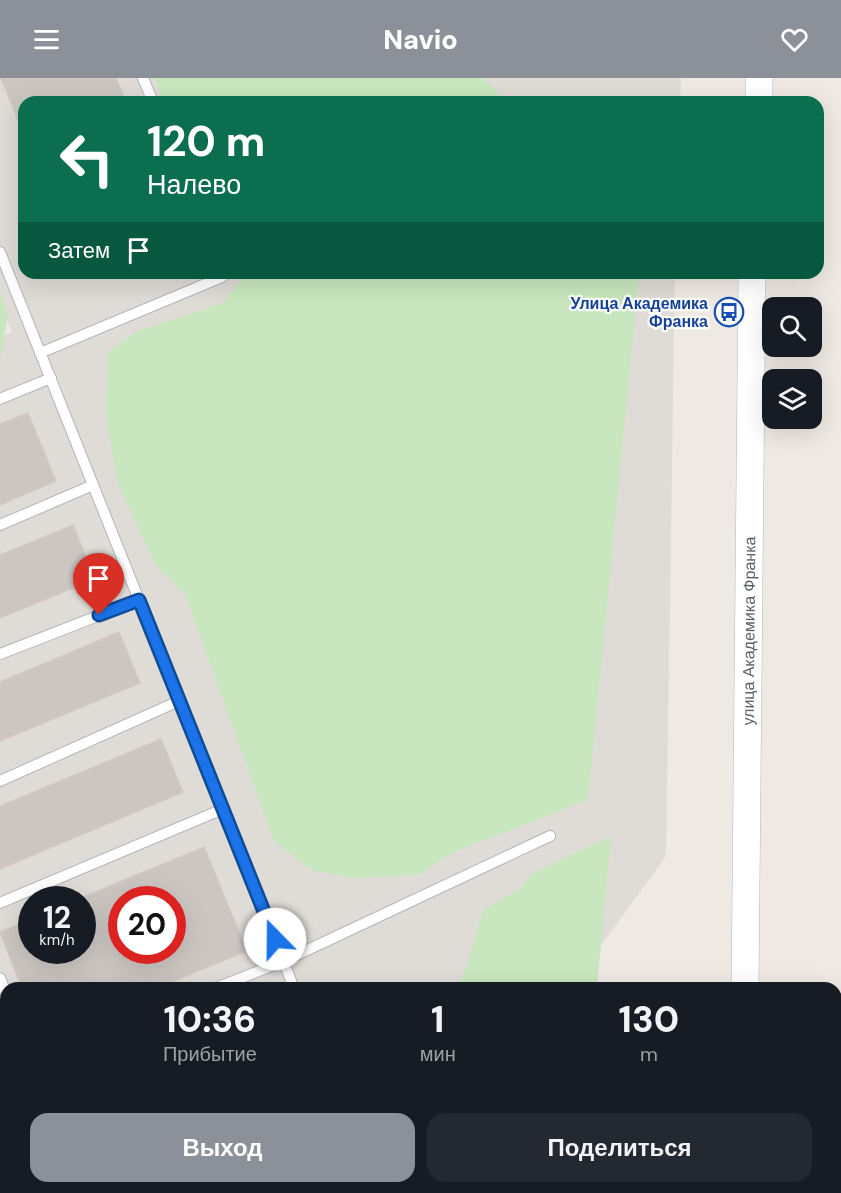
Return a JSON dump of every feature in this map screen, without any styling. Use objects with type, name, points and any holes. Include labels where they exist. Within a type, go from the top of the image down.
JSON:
[{"type":"street","points":[[759,78],[759,96]]},
{"type":"street","name":"улица Академика Франка","points":[[745,982],[752,279]]},
{"type":"lane","points":[[143,78],[150,96]]},
{"type":"lane","points":[[0,252],[292,982]]},
{"type":"lane","points":[[40,353],[217,279]]},
{"type":"lane","points":[[0,399],[51,378]]},
{"type":"lane","points":[[0,525],[93,485]]},
{"type":"lane","points":[[0,654],[139,600]]},
{"type":"lane","points":[[0,781],[179,701]]},
{"type":"lane","points":[[0,903],[223,809]]},
{"type":"lane","points":[[231,982],[284,961],[550,836]]},
{"type":"shaded area","points":[[0,78],[681,78],[680,96],[18,96],[18,279],[675,279],[666,856],[574,982],[0,982],[0,337],[12,332],[0,302]]},
{"type":"green space","points":[[154,78],[483,78],[500,96],[162,96]]},
{"type":"green space","points":[[638,279],[588,800],[456,851],[418,875],[353,878],[311,870],[274,841],[185,594],[155,564],[118,484],[106,415],[108,352],[136,332],[223,303],[241,280]]},
{"type":"green space","points":[[0,293],[8,314],[0,359]]},
{"type":"green space","points":[[611,836],[598,982],[459,982],[465,972],[483,910],[521,888],[534,872]]},
{"type":"building","points":[[1,78],[116,78],[124,96],[18,96],[18,120]]},
{"type":"building","points":[[28,413],[56,481],[0,505],[0,424]]},
{"type":"building","points":[[73,525],[95,579],[0,618],[0,555]]},
{"type":"building","points":[[119,632],[140,683],[0,741],[0,682]]},
{"type":"building","points":[[161,739],[183,792],[0,869],[0,806]]},
{"type":"building","points":[[204,847],[247,951],[171,982],[20,982],[0,932],[18,925],[18,964],[96,964],[96,892],[108,887],[108,964],[186,964],[186,886],[110,886]]},
{"type":"place","name":"Улица Академика Франка","points":[[729,312]]},
{"type":"route","points":[[99,615],[139,600],[275,939]]}]
